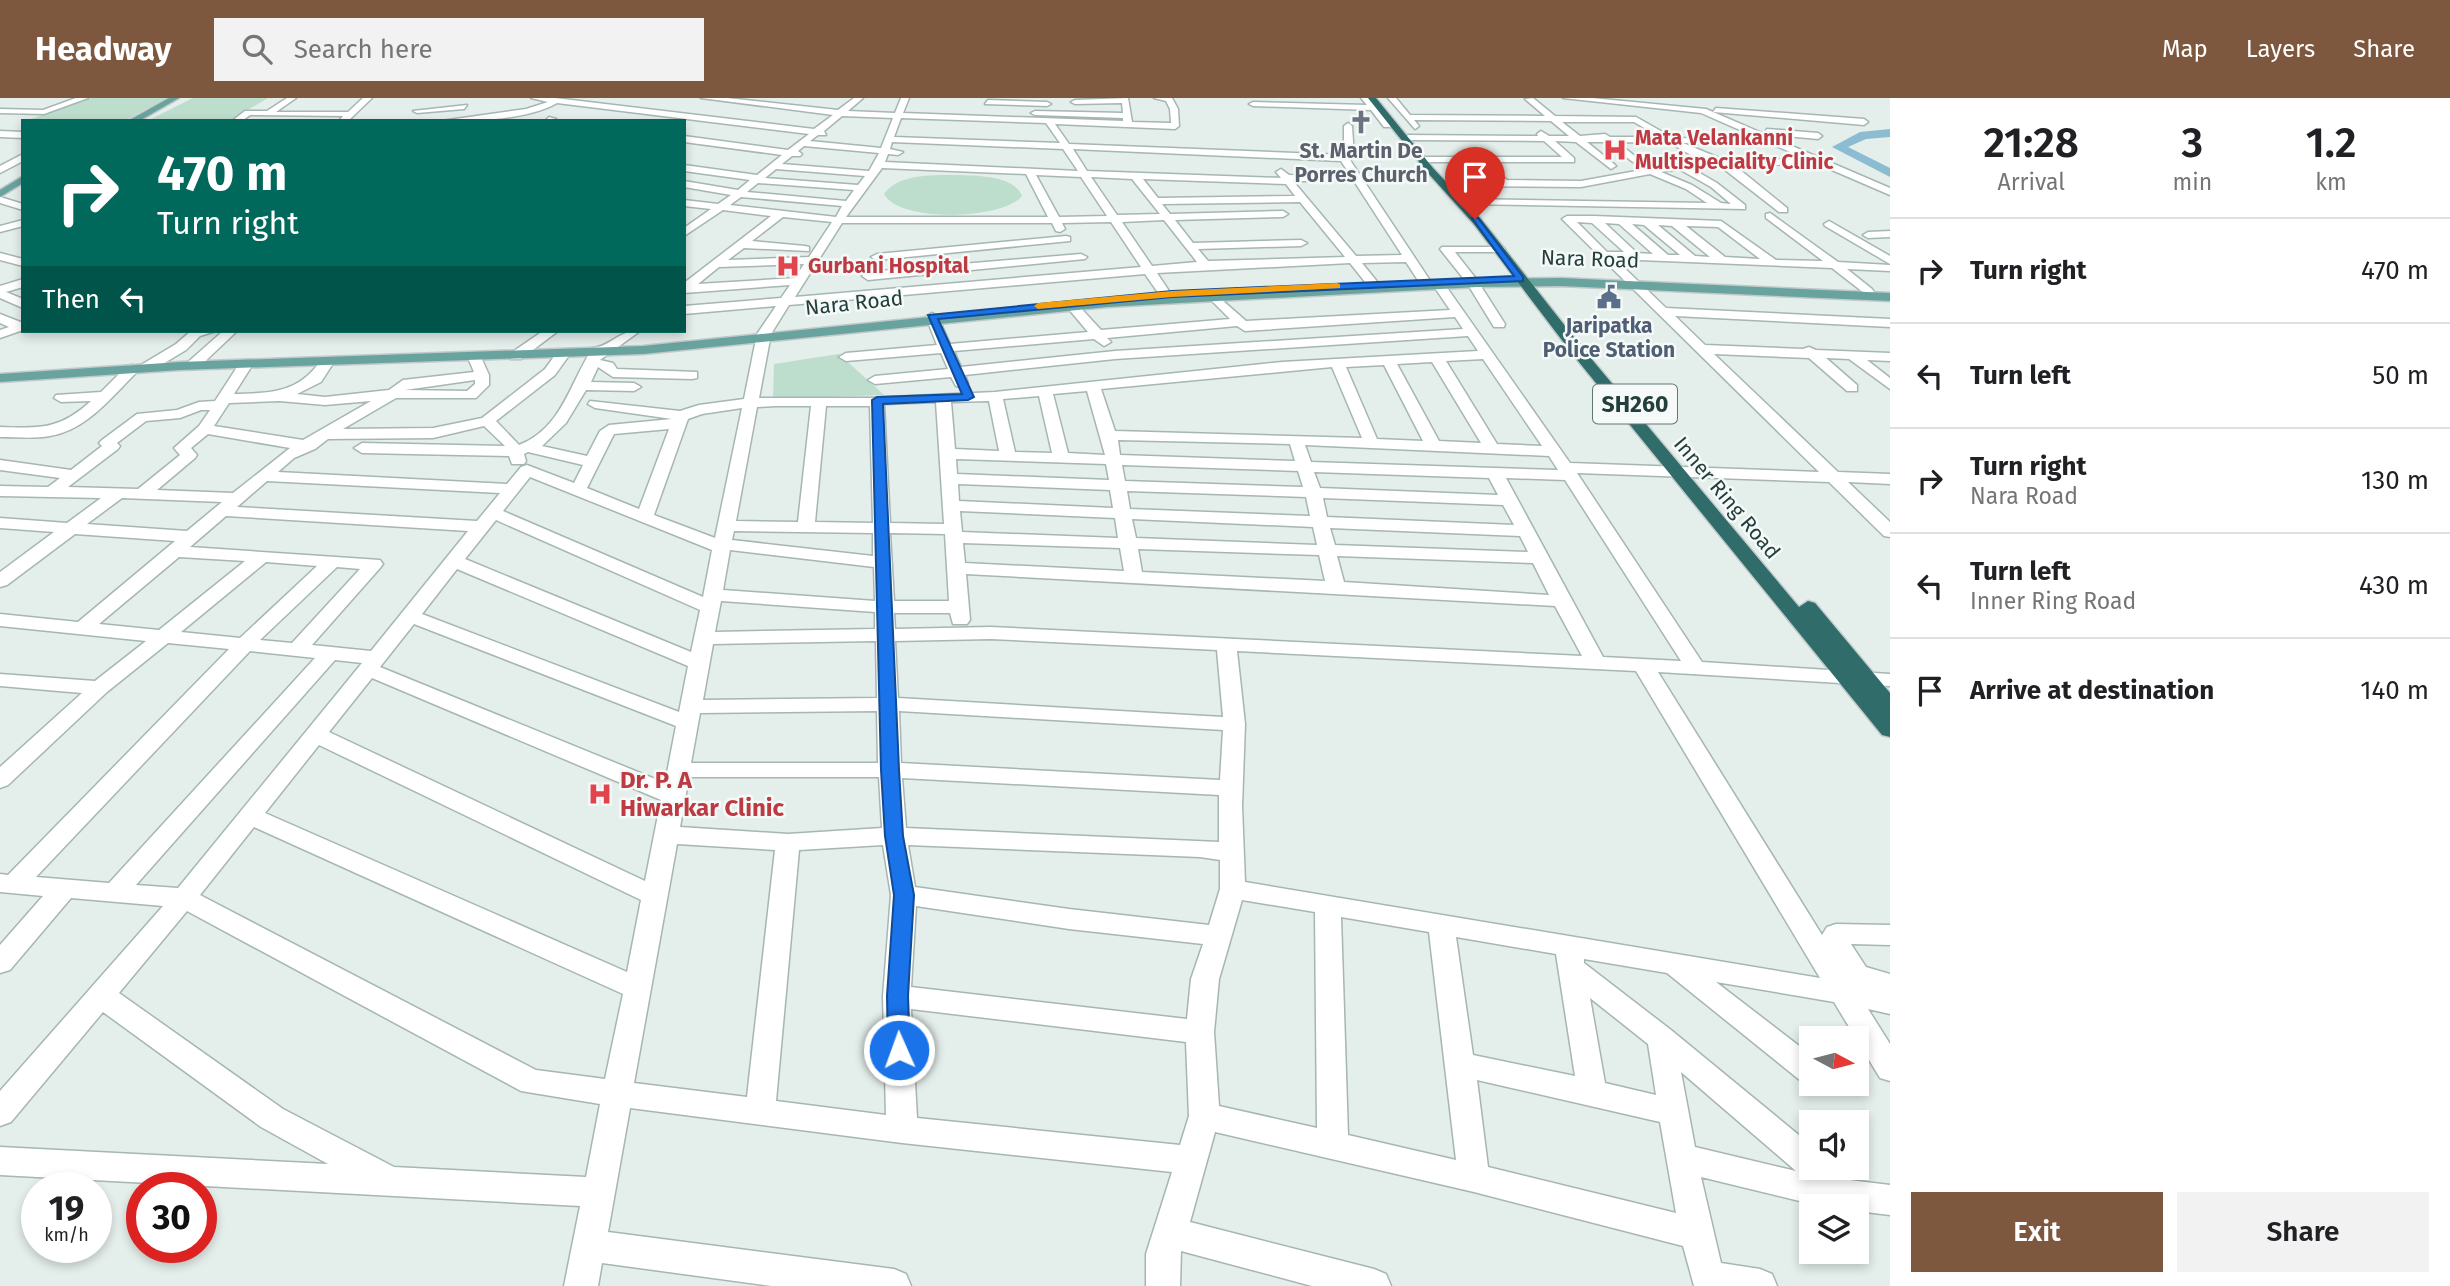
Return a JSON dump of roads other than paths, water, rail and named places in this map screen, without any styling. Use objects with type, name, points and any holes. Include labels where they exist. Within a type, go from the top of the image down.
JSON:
[{"type":"highway","name":"Inner Ring Road","points":[[1376,104],[1397,122],[1527,280]]},
{"type":"highway","name":"Inner Ring Road","points":[[1376,104],[1417,136],[1428,159],[1465,201],[1890,730]]},
{"type":"highway","name":"Inner Ring Road","points":[[1685,473],[1880,679],[1890,708]]},
{"type":"main road","points":[[136,119],[175,98]]},
{"type":"main road","points":[[3,199],[21,181]]},
{"type":"main road","name":"Nara Road","points":[[933,319],[1165,294],[1527,280],[1890,295]]},
{"type":"main road","name":"Nara Road","points":[[933,319],[1214,296],[1432,283]]},
{"type":"main road","name":"Nara Road","points":[[1634,283],[1890,295]]},
{"type":"main road","points":[[1,378],[192,366],[600,354],[933,319]]},
{"type":"street","points":[[22,119],[84,98]]},
{"type":"street","points":[[268,113],[292,98]]},
{"type":"street","points":[[345,119],[368,98]]},
{"type":"street","points":[[417,111],[424,98]]},
{"type":"street","points":[[463,98],[498,119]]},
{"type":"street","points":[[535,98],[839,135]]},
{"type":"street","points":[[460,119],[533,109],[569,98]]},
{"type":"street","points":[[615,98],[827,123]]},
{"type":"street","points":[[581,1286],[763,336],[782,303],[882,155],[905,98]]},
{"type":"street","points":[[987,108],[1175,126],[1174,109],[1169,99],[1158,98]]},
{"type":"street","points":[[1308,98],[1335,98]]},
{"type":"street","points":[[1365,98],[1376,104]]},
{"type":"street","points":[[1392,98],[1397,122],[1417,136],[1738,141]]},
{"type":"street","points":[[1703,98],[1705,111]]},
{"type":"street","points":[[702,100],[716,99],[840,113],[895,121],[907,127]]},
{"type":"street","points":[[987,108],[1055,114],[1073,101],[1126,99],[1127,120]]},
{"type":"street","points":[[1529,99],[1612,171],[1665,204]]},
{"type":"street","points":[[798,109],[815,100]]},
{"type":"street","points":[[686,232],[855,101]]},
{"type":"street","points":[[1073,101],[1102,104]]},
{"type":"street","points":[[1564,101],[1864,122]]},
{"type":"street","points":[[1564,101],[1607,139],[1773,263]]},
{"type":"street","points":[[0,110],[23,102]]},
{"type":"street","points":[[615,119],[659,103]]},
{"type":"street","points":[[1431,103],[1504,183]]},
{"type":"street","points":[[880,126],[941,113],[1047,104]]},
{"type":"street","points":[[1252,104],[1376,104]]},
{"type":"street","points":[[1353,119],[1376,104]]},
{"type":"street","points":[[1478,104],[1553,168]]},
{"type":"street","points":[[1619,105],[1666,140],[1700,157],[1722,163],[1822,162]]},
{"type":"street","points":[[1619,105],[1649,113],[1816,136]]},
{"type":"street","points":[[310,114],[319,106]]},
{"type":"street","points":[[417,111],[476,106]]},
{"type":"street","points":[[1592,107],[1637,139],[1644,166]]},
{"type":"street","points":[[1510,108],[1575,163]]},
{"type":"street","points":[[533,109],[560,112]]},
{"type":"street","points":[[1460,109],[1521,168]]},
{"type":"street","points":[[0,110],[44,112]]},
{"type":"street","points":[[1262,110],[1353,119],[1374,125],[1444,117],[1636,120]]},
{"type":"street","points":[[417,111],[427,119]]},
{"type":"street","points":[[1705,111],[1890,192]]},
{"type":"street","points":[[1705,111],[1847,127],[1728,122]]},
{"type":"street","points":[[239,119],[248,113],[351,114]]},
{"type":"street","points":[[686,137],[746,114]]},
{"type":"street","points":[[1055,114],[1055,131],[1165,294]]},
{"type":"street","points":[[0,126],[21,119]]},
{"type":"street","points":[[686,138],[790,153],[882,155],[1064,145],[1345,158],[1351,153],[1353,119]]},
{"type":"street","points":[[1672,128],[1693,140]]},
{"type":"street","points":[[974,129],[1180,136]]},
{"type":"street","points":[[1748,130],[1816,136]]},
{"type":"street","points":[[729,132],[882,155],[1030,172],[1329,178]]},
{"type":"street","points":[[0,134],[21,138]]},
{"type":"street","points":[[1761,136],[1816,136]]},
{"type":"street","points":[[0,139],[21,138]]},
{"type":"street","points":[[864,138],[882,155]]},
{"type":"street","points":[[1672,155],[1700,157],[1795,150]]},
{"type":"street","points":[[11,152],[21,154]]},
{"type":"street","points":[[762,163],[774,166],[912,152]]},
{"type":"street","points":[[0,161],[21,156]]},
{"type":"street","points":[[0,170],[21,156]]},
{"type":"street","points":[[1644,166],[1668,169],[1684,166],[1700,157]]},
{"type":"street","points":[[1700,157],[1719,174]]},
{"type":"street","points":[[1345,158],[1410,258],[1460,313],[1696,668]]},
{"type":"street","points":[[1060,159],[1087,160]]},
{"type":"street","points":[[1428,159],[1543,160],[1612,171]]},
{"type":"street","points":[[1722,163],[1783,210]]},
{"type":"street","points":[[1644,166],[1689,187],[1718,206]]},
{"type":"street","points":[[1577,184],[1612,171],[1644,166],[1684,166],[1756,210],[1835,265],[1868,292]]},
{"type":"street","points":[[1264,167],[1352,170]]},
{"type":"street","points":[[1278,167],[1373,284]]},
{"type":"street","points":[[686,168],[757,179],[861,188]]},
{"type":"street","points":[[1030,172],[1066,239],[1091,274]]},
{"type":"street","points":[[1135,176],[1178,227],[1205,265]]},
{"type":"street","points":[[1599,178],[1641,204]]},
{"type":"street","points":[[1449,183],[1560,180],[1577,184],[1612,203]]},
{"type":"street","points":[[1560,180],[1581,202]]},
{"type":"street","points":[[1532,181],[1549,202]]},
{"type":"street","points":[[686,184],[739,193],[849,204]]},
{"type":"street","points":[[1714,185],[1753,186]]},
{"type":"street","points":[[1156,201],[1301,198]]},
{"type":"street","points":[[3,199],[21,199]]},
{"type":"street","points":[[3,199],[21,206]]},
{"type":"street","points":[[1465,201],[1694,204],[1756,210],[1795,210]]},
{"type":"street","points":[[686,203],[718,209],[838,220],[1056,222]]},
{"type":"street","points":[[924,232],[1114,218],[1283,214]]},
{"type":"street","points":[[686,288],[779,215]]},
{"type":"street","points":[[686,219],[700,221]]},
{"type":"street","points":[[1594,219],[1635,257]]},
{"type":"street","points":[[852,297],[867,276],[892,220]]},
{"type":"street","points":[[1721,224],[1567,220],[1833,477],[1881,516],[1890,532]]},
{"type":"street","points":[[1621,220],[1665,258]]},
{"type":"street","points":[[1646,221],[1692,259]]},
{"type":"street","points":[[1674,222],[1721,260]]},
{"type":"street","points":[[1701,223],[1748,262]]},
{"type":"street","points":[[0,229],[21,224]]},
{"type":"street","points":[[1178,227],[1290,224]]},
{"type":"street","points":[[1829,224],[1890,261]]},
{"type":"street","points":[[758,230],[772,232]]},
{"type":"street","points":[[1850,246],[1828,234],[1844,233],[1883,243],[1890,234]]},
{"type":"street","points":[[813,236],[826,237]]},
{"type":"street","points":[[880,246],[1066,239]]},
{"type":"street","points":[[1191,246],[1301,243]]},
{"type":"street","points":[[742,244],[815,255]]},
{"type":"street","points":[[1499,249],[1446,249],[1472,282],[1499,324]]},
{"type":"street","points":[[715,264],[815,255]]},
{"type":"street","points":[[1605,255],[1890,268]]},
{"type":"street","points":[[0,256],[21,262]]},
{"type":"street","points":[[867,276],[1081,257]]},
{"type":"street","points":[[686,310],[1205,265],[1410,258]]},
{"type":"street","points":[[686,289],[797,281]]},
{"type":"street","points":[[0,292],[21,284]]},
{"type":"street","points":[[0,292],[21,303]]},
{"type":"street","points":[[1214,296],[1282,366]]},
{"type":"street","points":[[1073,307],[1134,380]]},
{"type":"street","points":[[846,357],[1097,334],[1460,313]]},
{"type":"street","points":[[1669,317],[1890,323]]},
{"type":"street","points":[[1669,317],[1865,338],[1890,345]]},
{"type":"street","points":[[0,318],[18,323],[20,327],[0,334]]},
{"type":"street","points":[[933,319],[968,397]]},
{"type":"street","points":[[1843,321],[1890,356]]},
{"type":"street","points":[[875,380],[1115,355],[1472,332]]},
{"type":"street","points":[[0,432],[47,432],[60,429],[85,413],[167,346],[178,333]]},
{"type":"street","points":[[138,369],[181,347],[196,333]]},
{"type":"street","points":[[192,366],[228,333]]},
{"type":"street","points":[[516,356],[548,333]]},
{"type":"street","points":[[630,333],[600,354],[550,432],[523,449],[517,460],[527,470],[645,517],[722,539],[883,563]]},
{"type":"street","points":[[1686,334],[1797,341],[1865,338],[1890,333]]},
{"type":"street","points":[[1797,341],[1852,388]]},
{"type":"street","points":[[1702,349],[1890,356]]},
{"type":"street","points":[[325,434],[433,433],[487,422],[571,353]]},
{"type":"street","points":[[600,354],[613,373],[692,375]]},
{"type":"street","points":[[578,490],[608,431],[680,420],[705,408],[995,396],[1282,366],[1487,355]]},
{"type":"street","points":[[1852,355],[1890,385]]},
{"type":"street","points":[[1436,357],[1492,448]]},
{"type":"street","points":[[50,493],[99,456],[111,446],[107,443],[142,417],[180,414],[199,406],[221,402],[280,397],[325,401],[393,394],[471,394],[482,384],[475,358]]},
{"type":"street","points":[[1388,360],[1433,445]]},
{"type":"street","points":[[280,397],[316,379],[327,362]]},
{"type":"street","points":[[1337,363],[1371,442]]},
{"type":"street","points":[[142,494],[189,455],[182,448],[205,429],[246,364]]},
{"type":"street","points":[[580,386],[659,387]]},
{"type":"street","points":[[1093,386],[1109,435],[1111,459],[1134,579]]},
{"type":"street","points":[[1045,391],[1061,458]]},
{"type":"street","points":[[83,628],[288,455],[393,394]]},
{"type":"street","points":[[61,398],[103,396]]},
{"type":"street","points":[[995,396],[1008,456]]},
{"type":"street","points":[[943,399],[962,633]]},
{"type":"street","points":[[877,402],[890,770],[894,836],[904,895],[897,996],[902,1130]]},
{"type":"street","points":[[806,528],[819,403]]},
{"type":"street","points":[[595,404],[680,420]]},
{"type":"street","points":[[645,517],[680,420]]},
{"type":"street","points":[[487,422],[523,449]]},
{"type":"street","points":[[205,429],[306,446],[523,449],[592,461]]},
{"type":"street","points":[[1109,435],[1371,442],[1552,451]]},
{"type":"street","points":[[1296,440],[1313,493],[1336,587]]},
{"type":"street","points":[[949,454],[1495,473],[1685,473],[1890,480]]},
{"type":"street","points":[[69,493],[116,458],[99,456]]},
{"type":"street","points":[[0,465],[74,475]]},
{"type":"street","points":[[0,1113],[184,898],[527,470]]},
{"type":"street","points":[[1495,473],[1596,663]]},
{"type":"street","points":[[262,476],[512,489]]},
{"type":"street","points":[[950,479],[1509,499]]},
{"type":"street","points":[[0,491],[236,498]]},
{"type":"street","points":[[0,581],[9,567],[71,528],[118,493]]},
{"type":"street","points":[[952,506],[1526,531]]},
{"type":"street","points":[[222,511],[487,520],[711,601],[958,607]]},
{"type":"street","points":[[0,523],[192,537]]},
{"type":"street","points":[[722,539],[806,528],[1541,558]]},
{"type":"street","points":[[176,551],[374,564],[296,650]]},
{"type":"street","points":[[0,780],[100,688],[261,557]]},
{"type":"street","points":[[454,561],[699,663]]},
{"type":"street","points":[[7,883],[332,562]]},
{"type":"street","points":[[956,568],[1562,601]]},
{"type":"street","points":[[410,616],[689,715],[888,704],[1234,724]]},
{"type":"street","points":[[0,620],[330,653],[372,663],[674,796]]},
{"type":"street","points":[[706,638],[962,633],[1643,665],[1880,679]]},
{"type":"street","points":[[1163,1286],[1163,1254],[1204,1116],[1200,1032],[1205,979],[1233,888],[1234,724],[1226,645]]},
{"type":"street","points":[[115,892],[330,653]]},
{"type":"street","points":[[1643,665],[1846,993],[1890,1069]]},
{"type":"street","points":[[0,680],[100,688]]},
{"type":"street","points":[[315,734],[654,896]]},
{"type":"street","points":[[678,770],[890,770],[1232,788]]},
{"type":"street","points":[[250,816],[637,988]]},
{"type":"street","points":[[666,835],[788,842],[894,836],[1200,848],[1232,853]]},
{"type":"street","points":[[760,1112],[788,842]]},
{"type":"street","points":[[7,883],[184,898],[531,1082],[902,1130],[1193,1160]]},
{"type":"street","points":[[0,963],[65,888]]},
{"type":"street","points":[[1233,888],[1441,924],[1569,957],[1675,964],[1890,1003]]},
{"type":"street","points":[[904,895],[1217,936]]},
{"type":"street","points":[[1328,905],[1333,1144]]},
{"type":"street","points":[[1441,924],[1474,1178]]},
{"type":"street","points":[[1890,935],[1844,932],[1836,934],[1834,939],[1857,975],[1890,985]]},
{"type":"street","points":[[1569,957],[1799,1154]]},
{"type":"street","points":[[1569,957],[1592,1093]]},
{"type":"street","points":[[1675,964],[1799,1062]]},
{"type":"street","points":[[101,995],[272,1118],[391,1181]]},
{"type":"street","points":[[897,996],[1200,1032]]},
{"type":"street","points":[[1661,1038],[1696,1234],[1711,1282],[1760,1286]]},
{"type":"street","points":[[1460,1064],[1673,1112]]},
{"type":"street","points":[[1204,1116],[1333,1144],[1696,1234]]},
{"type":"street","points":[[1681,1158],[1828,1193],[1890,1200]]},
{"type":"street","points":[[0,1161],[598,1192]]},
{"type":"street","points":[[1830,1180],[1846,1193]]},
{"type":"street","points":[[1171,1233],[1374,1286]]},
{"type":"street","points":[[588,1245],[738,1276],[894,1286]]},
{"type":"waterway","points":[[1890,133],[1864,135],[1838,147],[1890,173]]},
{"type":"place","name":"St. Martin De Porres Church","points":[[1361,122]]},
{"type":"place","name":"Mata Velankanni Multispeciality Clinic","points":[[1615,150]]},
{"type":"place","name":"Gurbani Hospital","points":[[788,266]]},
{"type":"place","name":"Jaripatka Police Station","points":[[1609,297]]},
{"type":"place","name":"Dr. P. A Hiwarkar Clinic","points":[[600,794]]}]
